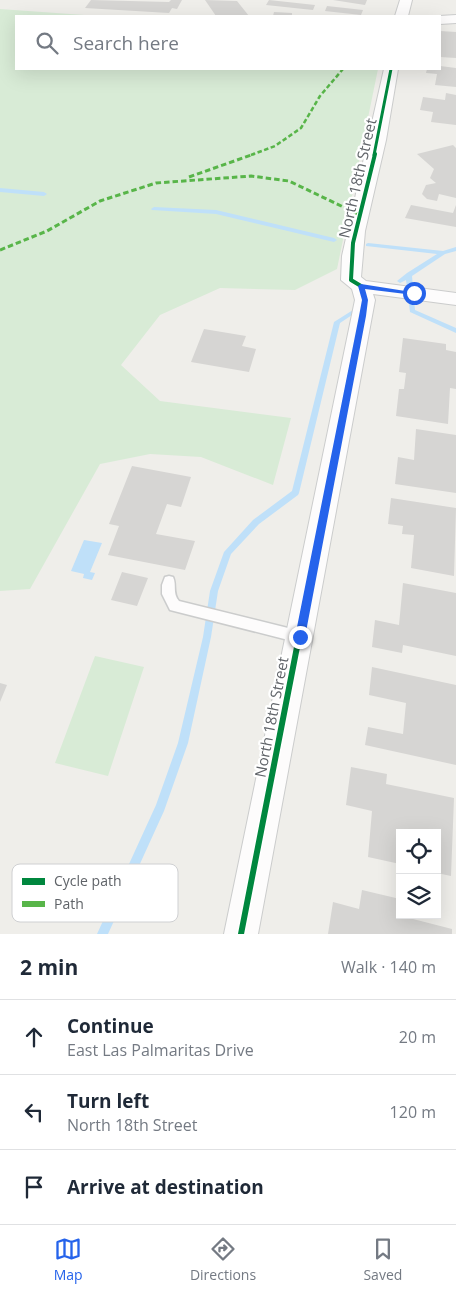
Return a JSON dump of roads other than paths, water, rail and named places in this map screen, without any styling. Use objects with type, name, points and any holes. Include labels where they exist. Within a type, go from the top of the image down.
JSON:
[{"type":"street","points":[[402,15],[406,0]]},
{"type":"street","points":[[441,20],[456,19]]},
{"type":"street","name":"North 18th Street","points":[[241,934],[365,300],[372,287],[351,280],[350,267],[360,215],[384,118],[391,70]]},
{"type":"street","points":[[372,287],[456,299]]},
{"type":"lane","points":[[169,580],[167,588],[168,599],[175,606],[300,637]]},
{"type":"water","points":[[84,540],[102,543],[90,572],[95,573],[92,580],[83,578],[84,574],[71,571]]},
{"type":"waterway","points":[[0,190],[44,194]]},
{"type":"waterway","points":[[154,209],[216,212],[334,240]]},
{"type":"waterway","points":[[368,245],[443,253]]},
{"type":"waterway","points":[[443,253],[456,249]]},
{"type":"waterway","points":[[409,275],[443,253]]},
{"type":"waterway","points":[[400,281],[409,275]]},
{"type":"waterway","points":[[409,275],[412,311],[456,331]]},
{"type":"waterway","points":[[134,864],[160,807],[183,743],[207,637],[214,591],[228,552],[256,522],[295,493],[337,322],[353,312]]},
{"type":"waterway","points":[[102,934],[107,922]]}]
